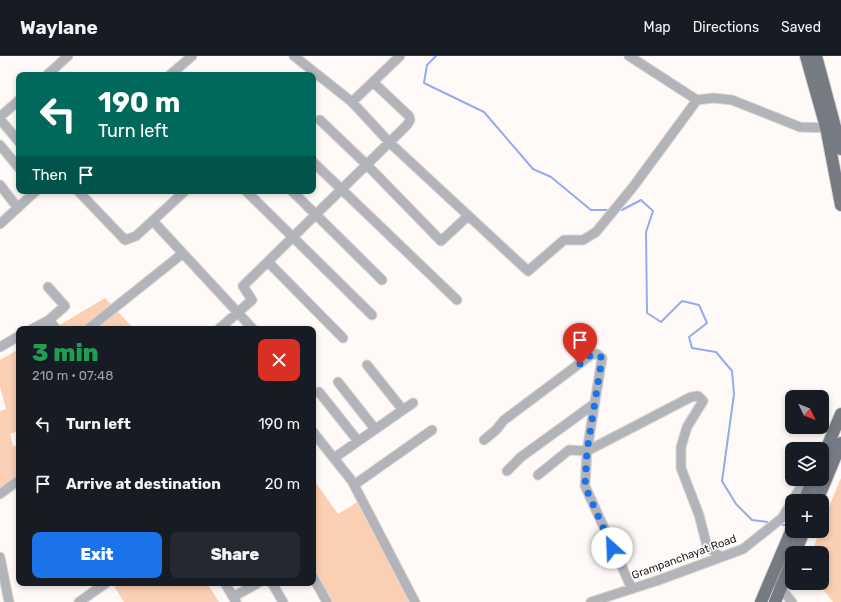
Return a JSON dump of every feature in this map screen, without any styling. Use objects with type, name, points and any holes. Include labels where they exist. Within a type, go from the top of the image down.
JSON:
[{"type":"main road","points":[[806,56],[835,128],[841,205]]},
{"type":"main road","points":[[816,56],[841,149]]},
{"type":"main road","points":[[829,442],[841,414]]},
{"type":"main road","points":[[820,494],[841,443]]},
{"type":"main road","points":[[761,602],[788,538]]},
{"type":"main road","points":[[775,602],[785,578]]},
{"type":"street","points":[[51,72],[68,56]]},
{"type":"street","points":[[173,72],[192,56]]},
{"type":"street","points":[[294,56],[314,72]]},
{"type":"street","points":[[352,102],[400,56]]},
{"type":"street","points":[[629,56],[697,100],[713,98],[732,100],[800,127],[835,128]]},
{"type":"street","points":[[316,73],[352,102],[390,144],[528,271],[564,240],[584,240],[596,232],[697,100]]},
{"type":"street","points":[[223,326],[252,300],[243,286],[390,144],[407,125],[410,120],[409,116],[373,82]]},
{"type":"street","points":[[16,103],[0,118],[16,138]]},
{"type":"street","points":[[320,120],[368,165],[441,242],[468,216]]},
{"type":"street","points":[[0,145],[16,164]]},
{"type":"street","points":[[316,165],[457,300]]},
{"type":"street","points":[[0,185],[18,208]]},
{"type":"street","points":[[0,224],[33,194]]},
{"type":"street","points":[[81,194],[125,240],[136,236],[182,194]]},
{"type":"street","points":[[249,194],[372,315]]},
{"type":"street","points":[[295,194],[382,280]]},
{"type":"street","points":[[153,221],[250,326]]},
{"type":"street","points":[[92,326],[182,254]]},
{"type":"street","points":[[268,262],[343,338]]},
{"type":"street","points":[[38,326],[49,320],[64,306],[48,287]]},
{"type":"street","points":[[49,320],[54,326]]},
{"type":"street","points":[[0,347],[16,338]]},
{"type":"street","points":[[484,440],[496,430],[504,420],[591,355],[597,354],[602,358],[587,451],[585,486],[632,589]]},
{"type":"street","points":[[367,365],[403,410]]},
{"type":"street","points":[[338,382],[375,429]]},
{"type":"street","points":[[319,392],[358,441]]},
{"type":"street","points":[[538,475],[569,450],[587,451],[691,397],[698,396],[703,401],[687,427],[681,447],[681,468],[699,515],[707,546],[721,557]]},
{"type":"street","points":[[334,458],[413,403]]},
{"type":"street","points":[[506,471],[521,457],[594,404]]},
{"type":"street","points":[[354,485],[432,430]]},
{"type":"street","points":[[828,442],[833,433]]},
{"type":"street","points":[[316,436],[354,485],[415,602]]},
{"type":"street","points":[[0,494],[16,482]]},
{"type":"street","name":"Grampanchayat Road","points":[[591,602],[632,589],[743,549],[782,518],[785,513]]},
{"type":"street","points":[[0,557],[10,602]]},
{"type":"street","points":[[770,580],[781,588],[792,602]]},
{"type":"street","points":[[316,582],[328,602]]},
{"type":"street","points":[[79,602],[102,586]]},
{"type":"street","points":[[227,586],[235,600],[254,586]]},
{"type":"street","points":[[274,586],[283,602]]},
{"type":"shaded area","points":[[105,298],[131,326],[58,326]]},
{"type":"shaded area","points":[[16,351],[16,432],[10,434],[13,446],[16,446],[16,476],[0,488],[0,411],[6,409],[0,387],[0,360]]},
{"type":"shaded area","points":[[841,478],[841,602],[833,602],[824,590],[829,590],[829,546],[814,546],[817,538],[829,538],[829,507]]},
{"type":"shaded area","points":[[316,483],[338,514],[359,501],[413,602],[333,602],[316,575]]},
{"type":"shaded area","points":[[114,586],[209,586],[219,602],[124,602]]},
{"type":"waterway","points":[[436,56],[427,65],[424,83],[484,112],[533,169],[551,177],[591,210],[609,210]]},
{"type":"waterway","points":[[617,210],[622,210],[641,200],[653,211],[646,232],[647,313],[661,322],[682,301],[699,305],[707,323],[689,337],[692,348],[716,352],[732,371],[734,394],[722,481],[736,504],[752,520],[767,522]]},
{"type":"route","points":[[580,364],[591,355],[597,354],[602,358],[587,451],[585,486],[612,548]]}]
